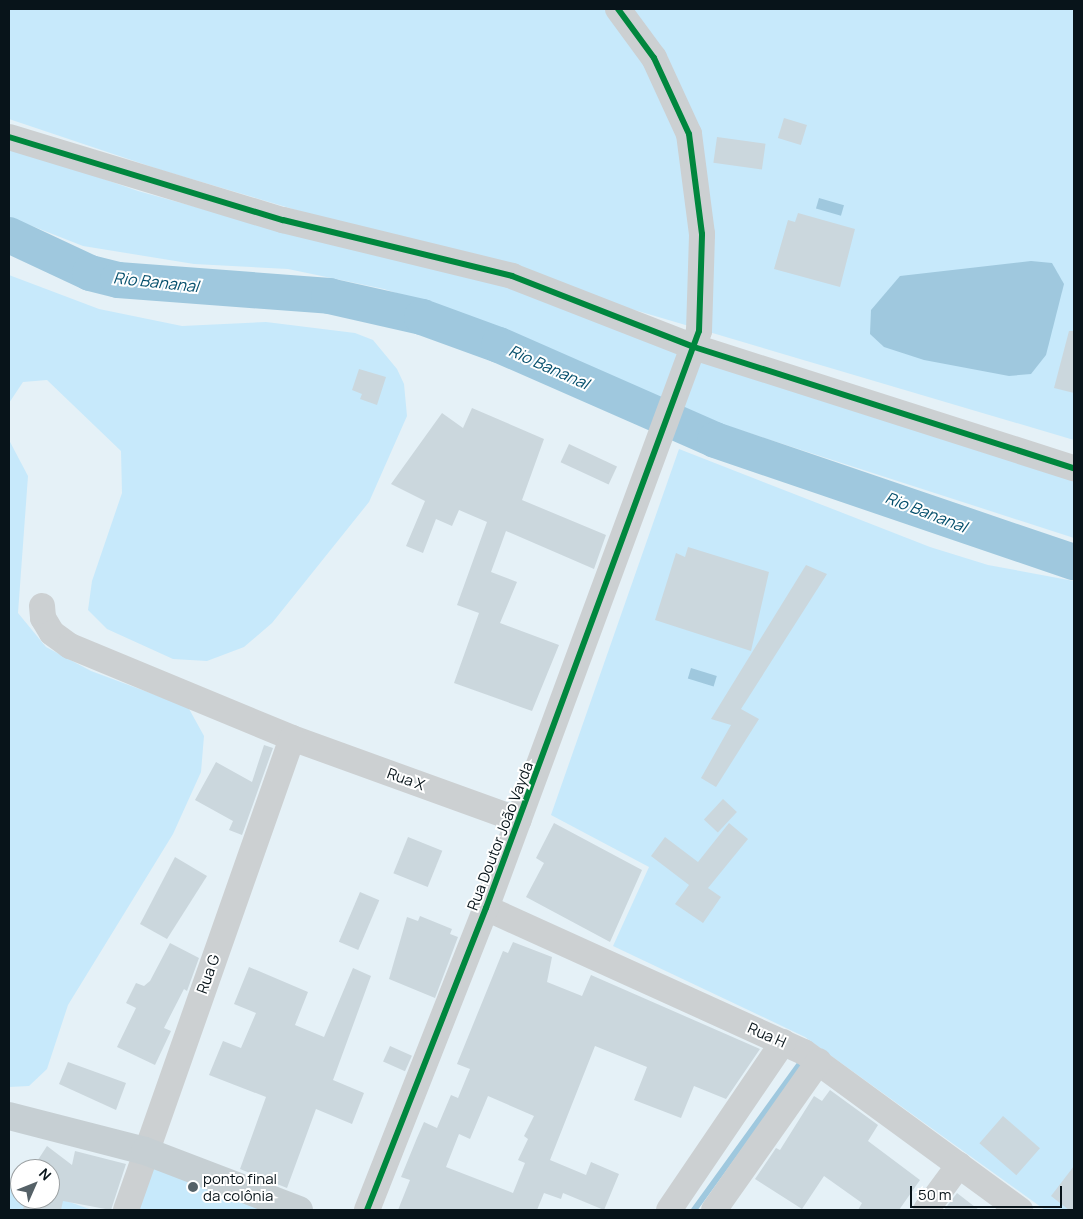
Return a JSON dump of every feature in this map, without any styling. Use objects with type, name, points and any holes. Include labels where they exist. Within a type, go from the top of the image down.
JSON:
[{"type":"main road","points":[[9,1116],[146,1151],[299,1210]]},
{"type":"street","name":"Rua Doutor João Vayda","points":[[367,1210],[486,908],[651,468],[694,347],[702,314],[704,262],[701,205],[689,134],[654,58],[618,9]]},
{"type":"street","points":[[9,137],[283,220],[512,276],[694,347],[1074,468]]},
{"type":"street","name":"Rua X","points":[[42,606],[43,618],[52,633],[70,646],[292,738],[519,820]]},
{"type":"street","name":"Rua G","points":[[126,1210],[292,738]]},
{"type":"street","name":"Rua H","points":[[486,908],[783,1042],[819,1061],[1020,1210]]},
{"type":"street","points":[[669,1210],[783,1042]]},
{"type":"street","points":[[714,1210],[819,1061]]},
{"type":"street","points":[[926,1210],[960,1165]]},
{"type":"shaded area","points":[[9,9],[1074,9],[1074,440],[161,170],[9,119]]},
{"type":"shaded area","points":[[9,146],[138,191],[296,235],[502,281],[681,350],[660,405],[474,318],[384,289],[288,269],[194,264],[83,246],[9,217]]},
{"type":"shaded area","points":[[819,198],[844,205],[841,216],[816,209]]},
{"type":"shaded area","points":[[1031,261],[1052,263],[1064,284],[1046,355],[1031,374],[1009,376],[924,360],[884,347],[870,334],[871,310],[900,276]]},
{"type":"shaded area","points":[[9,275],[99,309],[182,326],[266,322],[355,333],[373,340],[397,369],[404,384],[407,416],[369,502],[272,623],[244,647],[207,661],[173,659],[107,629],[88,610],[92,581],[122,493],[121,451],[47,380],[23,382],[9,403]]},
{"type":"shaded area","points":[[699,361],[1074,476],[1074,538],[681,411]]},
{"type":"shaded area","points":[[9,440],[28,476],[18,613],[46,647],[91,671],[188,707],[204,736],[201,772],[173,834],[68,1005],[47,1069],[29,1086],[9,1087]]},
{"type":"shaded area","points":[[679,449],[930,547],[988,565],[1074,581],[1074,1210],[1045,1210],[805,1037],[613,946],[649,867],[551,815]]},
{"type":"shaded area","points":[[691,668],[717,676],[714,686],[688,679]]},
{"type":"shaded area","points":[[154,1161],[285,1210],[138,1210]]},
{"type":"shaded area","points":[[9,1180],[10,1209],[60,1209],[60,1199],[92,1210],[9,1210]]},
{"type":"building","points":[[784,118],[807,125],[801,145],[778,138]]},
{"type":"building","points":[[717,137],[766,144],[762,170],[713,163]]},
{"type":"building","points":[[798,213],[855,229],[840,287],[774,269],[788,220],[795,222]]},
{"type":"building","points":[[1069,331],[1074,331],[1074,393],[1054,388]]},
{"type":"building","points":[[359,369],[386,377],[377,405],[360,399],[362,394],[352,390]]},
{"type":"building","points":[[472,408],[544,439],[522,500],[606,535],[594,569],[506,531],[491,572],[517,582],[500,623],[559,645],[532,711],[454,683],[479,613],[457,605],[487,522],[459,510],[452,526],[436,519],[423,553],[406,546],[425,501],[391,484],[442,413],[463,428]]},
{"type":"building","points":[[569,444],[617,466],[609,485],[561,462]]},
{"type":"building","points":[[688,547],[769,572],[751,651],[655,620],[676,553],[685,557]]},
{"type":"building","points":[[806,565],[827,574],[741,709],[759,719],[716,787],[701,778],[731,725],[711,719]]},
{"type":"building","points":[[264,745],[273,748],[242,835],[229,830],[233,821],[195,800],[216,762],[252,782]]},
{"type":"building","points":[[723,799],[737,812],[718,832],[704,819]]},
{"type":"building","points":[[554,823],[642,870],[610,942],[526,897],[544,863],[536,858]]},
{"type":"building","points":[[729,823],[748,839],[708,888],[721,897],[703,923],[675,904],[689,885],[651,856],[665,837],[698,862]]},
{"type":"building","points":[[408,837],[442,851],[428,887],[393,873]]},
{"type":"building","points":[[175,857],[207,876],[167,939],[140,924]]},
{"type":"building","points":[[360,892],[379,900],[358,950],[339,942]]},
{"type":"building","points":[[420,916],[452,929],[450,934],[458,937],[435,998],[389,979],[407,917],[418,921]]},
{"type":"building","points":[[513,942],[552,957],[547,982],[582,996],[591,975],[760,1049],[726,1099],[694,1086],[681,1118],[634,1100],[647,1067],[595,1046],[550,1160],[586,1175],[591,1162],[619,1174],[604,1210],[563,1193],[561,1199],[544,1193],[537,1210],[398,1210],[410,1180],[401,1177],[424,1122],[437,1128],[451,1095],[458,1098],[470,1069],[457,1064],[503,951],[508,953]],"holes":[[[488,1096],[534,1116],[524,1136],[528,1139],[518,1160],[525,1163],[513,1193],[446,1167],[459,1134],[470,1139]]]},
{"type":"building","points":[[170,943],[199,958],[187,991],[184,989],[164,1028],[171,1031],[155,1065],[117,1047],[136,1008],[126,1003],[136,983],[144,986],[150,981]]},
{"type":"building","points":[[249,967],[308,992],[295,1025],[324,1037],[353,968],[371,976],[333,1080],[364,1093],[352,1124],[316,1109],[287,1188],[240,1169],[266,1097],[209,1075],[223,1041],[241,1048],[256,1013],[234,1004]]},
{"type":"building","points":[[390,1046],[412,1056],[405,1071],[383,1062]]},
{"type":"building","points":[[68,1062],[126,1083],[116,1110],[59,1084]]},
{"type":"building","points":[[830,1090],[878,1125],[868,1141],[920,1180],[899,1210],[858,1210],[862,1203],[824,1176],[802,1209],[755,1179],[776,1148],[780,1150],[814,1096],[822,1101]]},
{"type":"building","points":[[1003,1116],[1040,1148],[1016,1175],[979,1143]]},
{"type":"building","points":[[47,1146],[72,1165],[75,1151],[126,1164],[111,1210],[63,1201],[61,1210],[23,1210],[60,1209],[60,1159],[39,1159]]},
{"type":"building","points":[[1074,1166],[1074,1210],[1069,1210],[1051,1196]]},
{"type":"building","points":[[957,1193],[979,1210],[944,1210]]},
{"type":"waterway","name":"Rio Bananal","points":[[9,235],[90,273],[118,280],[329,296],[422,317],[499,345],[715,440],[1074,562]]},
{"type":"waterway","points":[[694,1210],[804,1058]]},
{"type":"cycle path","points":[[367,1210],[486,908],[699,331],[702,234],[689,134],[654,58],[618,9]]},
{"type":"cycle path","points":[[9,137],[283,220],[512,276],[694,347],[1074,468]]},
{"type":"place","name":"ponto final da colônia","points":[[193,1187]]}]
